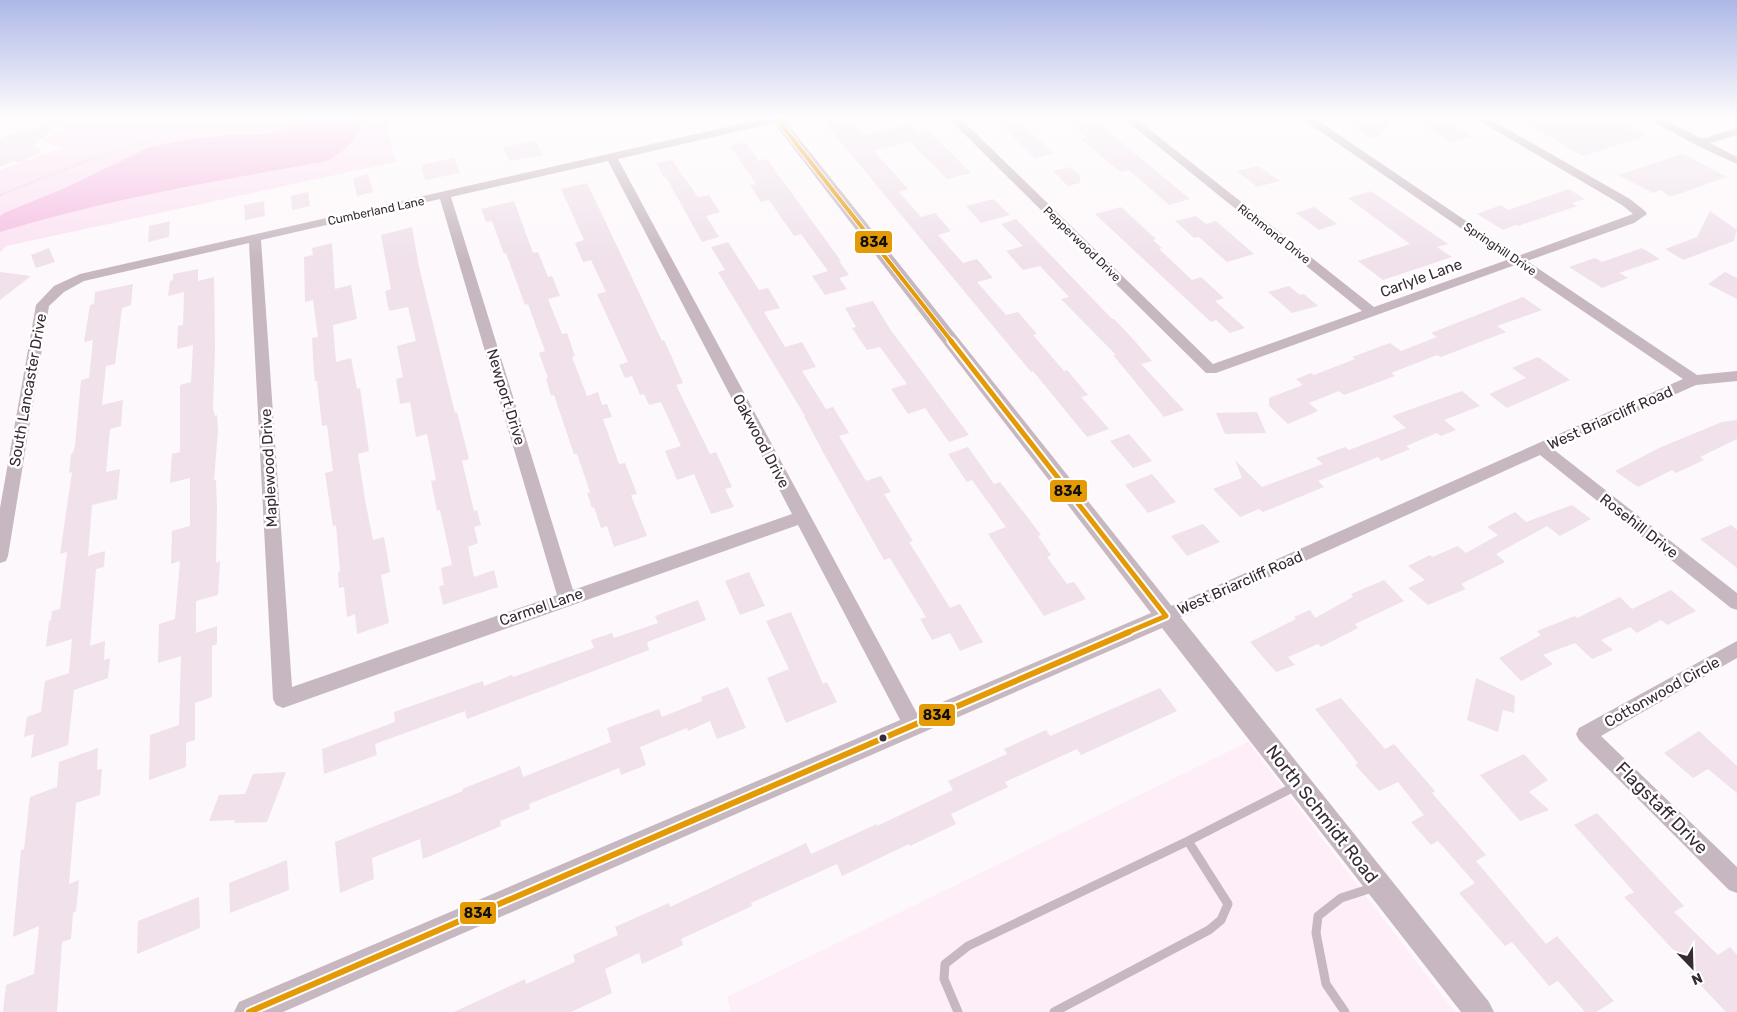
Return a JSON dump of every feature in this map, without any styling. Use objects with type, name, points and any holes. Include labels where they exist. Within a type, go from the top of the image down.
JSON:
[{"type":"street","name":"Cumberland Lane","points":[[59,289],[80,278],[575,165]]},
{"type":"street","name":"Oakwood Drive","points":[[615,165],[913,725]]},
{"type":"street","name":"North Schmidt Road","points":[[814,165],[1166,616],[1479,1012]]},
{"type":"street","name":"Pepperwood Drive","points":[[1001,165],[1211,370]]},
{"type":"street","name":"Richmond Drive","points":[[1187,165],[1372,312]]},
{"type":"street","name":"Springhill Drive","points":[[1376,165],[1694,380]]},
{"type":"street","name":"Carlyle Lane","points":[[1211,370],[1630,220],[1641,214],[1626,202],[1562,165]]},
{"type":"street","name":"Newport Drive","points":[[445,195],[567,598]]},
{"type":"street","name":"Maplewood Drive","points":[[255,237],[283,699]]},
{"type":"street","name":"South Lancaster Drive","points":[[0,556],[43,305],[59,289]]},
{"type":"street","name":"West Briarcliff Road","points":[[249,1012],[1166,616],[1694,380],[1737,376]]},
{"type":"street","name":"Rosehill Drive","points":[[1541,448],[1737,603]]},
{"type":"street","name":"Carmel Lane","points":[[283,699],[801,517]]},
{"type":"street","name":"Cottonwood Circle","points":[[1586,734],[1737,649]]},
{"type":"street","name":"Flagstaff Drive","points":[[1586,734],[1737,882]]},
{"type":"lane","points":[[958,1012],[944,979],[945,964],[968,946],[1188,841],[1299,784]]},
{"type":"lane","points":[[1054,1012],[1209,930],[1221,920],[1228,904],[1188,841]]},
{"type":"lane","points":[[1345,1012],[1326,984],[1316,933],[1318,916],[1342,898],[1379,886]]},
{"type":"path","points":[[0,195],[73,165]]},
{"type":"shaded area","points":[[13,165],[381,165],[6,246],[0,252],[0,170]]},
{"type":"shaded area","points":[[112,165],[304,165],[121,200],[0,232],[0,216],[4,213],[65,188]]},
{"type":"shaded area","points":[[1248,742],[1455,1012],[731,1012],[727,997]]},
{"type":"building","points":[[421,165],[457,165],[460,173],[425,180]]},
{"type":"building","points":[[657,165],[676,165],[698,197],[709,195],[720,212],[706,216],[719,237],[702,242],[666,177],[664,178]]},
{"type":"building","points":[[743,165],[772,165],[841,261],[839,261],[849,275],[839,278],[847,289],[825,295],[812,276],[828,271],[801,234],[794,236],[769,200],[761,202],[750,185],[756,184]]},
{"type":"building","points":[[860,165],[887,165],[908,189],[899,192],[921,217],[935,213],[951,231],[938,235],[963,263],[977,259],[993,278],[977,282],[1006,315],[1018,312],[1037,334],[1033,335],[1088,395],[1081,397],[1109,429],[1087,437],[1033,371],[1031,372]]},
{"type":"building","points":[[933,165],[963,165],[971,173],[947,179]]},
{"type":"building","points":[[1112,165],[1149,165],[1190,199],[1169,205],[1129,170],[1120,172]]},
{"type":"building","points":[[1648,165],[1704,165],[1727,177],[1670,197],[1661,190],[1653,193],[1618,175]]},
{"type":"building","points":[[1258,166],[1280,181],[1257,187],[1237,171]]},
{"type":"building","points":[[1070,167],[1080,175],[1080,183],[1068,186],[1053,171]]},
{"type":"building","points":[[368,174],[373,192],[357,196],[353,178]]},
{"type":"building","points":[[587,183],[662,341],[664,340],[674,362],[683,383],[676,385],[710,454],[716,452],[732,487],[725,489],[734,507],[711,514],[694,474],[677,480],[665,451],[681,446],[661,402],[649,405],[644,394],[640,395],[632,376],[625,378],[619,365],[628,362],[597,294],[606,292],[591,260],[583,262],[575,243],[584,240],[561,189]]},
{"type":"building","points":[[1569,189],[1585,199],[1572,203],[1577,206],[1518,226],[1503,230],[1477,214],[1501,205],[1508,210]]},
{"type":"building","points":[[1371,191],[1448,244],[1437,247],[1452,257],[1383,280],[1358,261],[1410,244],[1348,198]]},
{"type":"building","points":[[308,192],[310,206],[292,210],[291,196]]},
{"type":"building","points":[[993,199],[1010,215],[981,223],[966,206]]},
{"type":"building","points":[[264,201],[265,216],[245,220],[244,205]]},
{"type":"building","points":[[514,201],[533,253],[538,252],[548,277],[552,276],[560,296],[548,299],[562,334],[567,333],[575,356],[572,357],[587,396],[598,392],[602,405],[607,404],[612,417],[603,419],[619,464],[625,463],[637,494],[631,495],[647,536],[614,547],[607,526],[601,528],[594,507],[592,508],[587,493],[590,492],[577,454],[574,454],[554,395],[551,396],[546,378],[548,378],[539,353],[545,351],[528,304],[525,305],[492,221],[486,222],[481,209]]},
{"type":"building","points":[[1121,207],[1156,239],[1153,240],[1162,248],[1159,249],[1192,280],[1201,277],[1224,298],[1215,301],[1245,328],[1230,333],[1216,320],[1211,322],[1095,214]]},
{"type":"building","points":[[1314,207],[1337,224],[1319,230],[1296,213]]},
{"type":"building","points":[[1710,211],[1737,230],[1734,241],[1683,260],[1665,249],[1697,237]]},
{"type":"building","points":[[1196,216],[1206,224],[1216,221],[1254,254],[1227,262],[1199,237],[1194,238],[1175,221]]},
{"type":"building","points":[[1016,219],[1133,339],[1152,361],[1141,364],[1184,410],[1164,417],[1113,355],[1116,355],[1061,299],[1069,297],[1040,266],[1023,270],[1006,251],[1023,246],[1001,224]]},
{"type":"building","points":[[170,221],[169,237],[148,242],[149,226]]},
{"type":"building","points":[[412,227],[419,267],[455,413],[457,412],[469,459],[462,461],[474,511],[477,510],[481,525],[474,527],[478,543],[468,547],[474,577],[494,570],[498,587],[443,605],[439,586],[444,585],[441,568],[452,565],[440,510],[437,511],[431,481],[436,480],[427,434],[416,437],[410,402],[400,404],[396,379],[403,377],[397,346],[416,341],[408,307],[389,311],[385,291],[391,289],[381,235]]},
{"type":"building","points":[[728,242],[759,290],[768,288],[780,308],[764,312],[785,347],[802,342],[816,367],[802,371],[826,409],[833,407],[849,433],[839,436],[866,481],[881,476],[891,492],[884,494],[913,541],[909,542],[950,608],[960,604],[983,642],[960,651],[950,633],[932,640],[920,619],[926,617],[890,558],[884,560],[823,452],[805,416],[718,272],[725,270],[711,247]]},
{"type":"building","points":[[332,243],[335,289],[351,285],[357,319],[333,325],[336,362],[351,358],[357,389],[360,388],[369,451],[358,454],[365,500],[373,540],[384,537],[390,572],[381,575],[389,623],[357,634],[355,614],[347,617],[344,587],[339,588],[338,572],[340,571],[336,525],[333,526],[325,473],[333,471],[327,425],[322,426],[317,381],[315,381],[314,373],[312,338],[318,337],[313,300],[305,302],[304,257],[313,255],[312,248]]},
{"type":"building","points":[[49,248],[55,262],[36,268],[31,255]]},
{"type":"building","points":[[1642,248],[1660,259],[1619,273],[1628,278],[1602,288],[1569,267],[1595,258],[1602,262]]},
{"type":"building","points":[[198,269],[198,281],[214,277],[215,347],[213,409],[215,416],[217,415],[218,431],[214,480],[216,480],[217,508],[216,563],[220,561],[218,595],[196,601],[196,633],[217,626],[217,644],[212,646],[212,697],[195,703],[195,740],[186,743],[186,767],[149,780],[150,735],[179,725],[181,656],[158,663],[159,624],[175,619],[180,561],[171,564],[172,531],[190,526],[190,478],[170,483],[172,454],[180,452],[180,385],[191,382],[193,345],[177,349],[178,326],[183,325],[184,292],[168,296],[173,274]]},
{"type":"building","points":[[0,272],[31,276],[0,300]]},
{"type":"building","points":[[1725,272],[1737,278],[1737,299],[1708,284]]},
{"type":"building","points":[[133,284],[131,305],[122,308],[115,364],[106,366],[102,405],[123,400],[121,426],[110,429],[106,472],[120,469],[117,499],[92,505],[88,556],[105,551],[104,567],[96,569],[90,646],[105,641],[104,660],[110,658],[108,678],[74,690],[68,745],[31,758],[34,734],[24,737],[27,717],[41,712],[45,681],[69,673],[72,639],[46,647],[52,611],[60,609],[67,552],[60,554],[72,472],[69,473],[71,454],[75,446],[81,380],[89,378],[93,340],[84,342],[90,305],[94,304],[95,292]]},
{"type":"building","points":[[1289,286],[1300,295],[1304,294],[1318,306],[1292,313],[1268,292]]},
{"type":"building","points":[[1523,297],[1542,310],[1497,326],[1506,332],[1441,357],[1437,355],[1391,373],[1395,376],[1344,395],[1339,391],[1309,403],[1318,411],[1288,424],[1269,406],[1269,398],[1303,385],[1296,379],[1311,373],[1314,375],[1355,359],[1352,357],[1390,343],[1401,351],[1437,337],[1431,333]]},
{"type":"building","points":[[873,301],[890,329],[969,435],[949,442],[925,408],[908,414],[891,389],[907,384],[880,347],[867,350],[852,328],[856,327],[845,308]]},
{"type":"building","points":[[1538,357],[1570,380],[1507,408],[1489,394],[1526,378],[1512,368]]},
{"type":"building","points":[[1462,391],[1480,406],[1444,420],[1456,430],[1441,436],[1437,433],[1406,446],[1410,449],[1381,461],[1378,457],[1318,481],[1324,487],[1263,512],[1259,509],[1240,517],[1213,489],[1242,478],[1235,460],[1262,487],[1323,464],[1316,458],[1345,447],[1349,450],[1406,428],[1392,416]]},
{"type":"building","points":[[1257,412],[1266,433],[1225,434],[1216,413]]},
{"type":"building","points":[[1737,420],[1737,439],[1700,457],[1704,460],[1676,473],[1672,470],[1638,487],[1615,471],[1659,448],[1722,422]]},
{"type":"building","points":[[1129,434],[1152,461],[1133,468],[1110,441]]},
{"type":"building","points":[[968,447],[994,484],[1000,482],[1041,535],[1038,536],[1051,555],[1047,557],[1067,584],[1074,582],[1086,599],[1044,616],[988,534],[1006,527],[972,480],[967,482],[948,454]]},
{"type":"building","points":[[1152,474],[1176,502],[1148,513],[1125,485]]},
{"type":"building","points":[[1572,505],[1591,519],[1560,536],[1547,526],[1496,554],[1505,562],[1461,584],[1466,589],[1428,605],[1408,588],[1425,580],[1408,566],[1430,555],[1432,557],[1458,546],[1466,553],[1498,535],[1487,527],[1515,512],[1526,522]]},
{"type":"building","points":[[1203,524],[1220,542],[1187,556],[1171,536]]},
{"type":"building","points":[[1731,525],[1737,530],[1737,568],[1700,539]]},
{"type":"building","points":[[749,572],[765,606],[740,615],[725,581]]},
{"type":"building","points":[[1384,580],[1404,601],[1355,624],[1358,628],[1321,647],[1318,644],[1288,657],[1295,665],[1276,672],[1250,642],[1310,610],[1315,618],[1353,597],[1351,594]]},
{"type":"building","points":[[1671,590],[1696,611],[1667,625],[1661,620],[1637,633],[1630,627],[1601,640],[1613,650],[1592,659],[1575,643],[1543,655],[1553,664],[1521,681],[1499,658],[1541,635],[1537,631],[1575,616],[1577,618],[1620,597],[1632,609]]},
{"type":"building","points":[[698,600],[706,620],[647,642],[649,650],[467,719],[465,711],[375,744],[377,755],[324,774],[322,749],[395,722],[394,712],[483,681],[484,686],[512,675],[513,677],[594,648],[591,640],[612,633],[614,638],[658,623],[655,616]]},
{"type":"building","points":[[791,612],[823,684],[827,682],[837,702],[786,723],[767,678],[789,669],[766,621]]},
{"type":"building","points":[[1476,678],[1515,696],[1514,713],[1503,710],[1498,732],[1467,720]]},
{"type":"building","points":[[728,687],[746,728],[717,739],[710,721],[688,731],[687,728],[640,747],[646,765],[621,775],[619,768],[529,804],[530,809],[500,821],[501,826],[423,859],[420,839],[372,858],[374,879],[340,893],[335,842],[520,766],[523,777],[611,742],[607,728],[659,709],[662,717],[702,701],[701,697]]},
{"type":"building","points":[[1160,688],[1177,711],[1081,755],[1077,749],[1005,782],[1008,787],[951,814],[956,824],[910,846],[909,844],[842,876],[837,864],[751,903],[752,906],[681,939],[683,945],[642,964],[639,953],[605,969],[612,993],[571,1012],[454,1012],[525,979],[526,984],[575,962],[573,955],[618,935],[615,927],[669,903],[670,907],[806,843],[811,854],[877,824],[877,826],[953,790],[948,781],[1007,754],[1004,749],[1046,730],[1050,736]]},
{"type":"building","points":[[1341,698],[1385,749],[1394,744],[1435,791],[1432,793],[1486,855],[1476,861],[1546,944],[1557,936],[1614,1001],[1596,1012],[1585,1012],[1558,981],[1549,986],[1512,942],[1505,946],[1459,893],[1475,883],[1438,841],[1431,845],[1411,822],[1424,815],[1398,782],[1379,791],[1355,765],[1358,763],[1315,709]]},
{"type":"building","points":[[1699,731],[1737,766],[1737,793],[1708,769],[1693,778],[1664,753]]},
{"type":"building","points":[[98,748],[97,770],[102,769],[100,795],[76,803],[69,884],[79,880],[76,911],[73,913],[71,939],[62,942],[57,1012],[3,1012],[6,985],[34,974],[39,926],[13,937],[21,850],[24,849],[30,797],[57,787],[59,762]]},
{"type":"building","points":[[1524,754],[1548,780],[1529,792],[1549,810],[1520,821],[1480,775]]},
{"type":"building","points":[[286,772],[267,822],[234,823],[235,820],[209,821],[219,795],[245,794],[253,774]]},
{"type":"building","points":[[1597,813],[1684,906],[1674,912],[1718,955],[1730,947],[1737,955],[1737,1012],[1726,1012],[1689,973],[1693,971],[1624,897],[1634,892],[1574,825]]},
{"type":"building","points":[[287,860],[289,890],[230,913],[229,883]]},
{"type":"building","points":[[199,897],[200,928],[137,954],[138,921]]},
{"type":"transit line","name":"834","points":[[813,165],[1166,616]]},
{"type":"transit line","name":"834","points":[[249,1012],[1166,616]]}]
